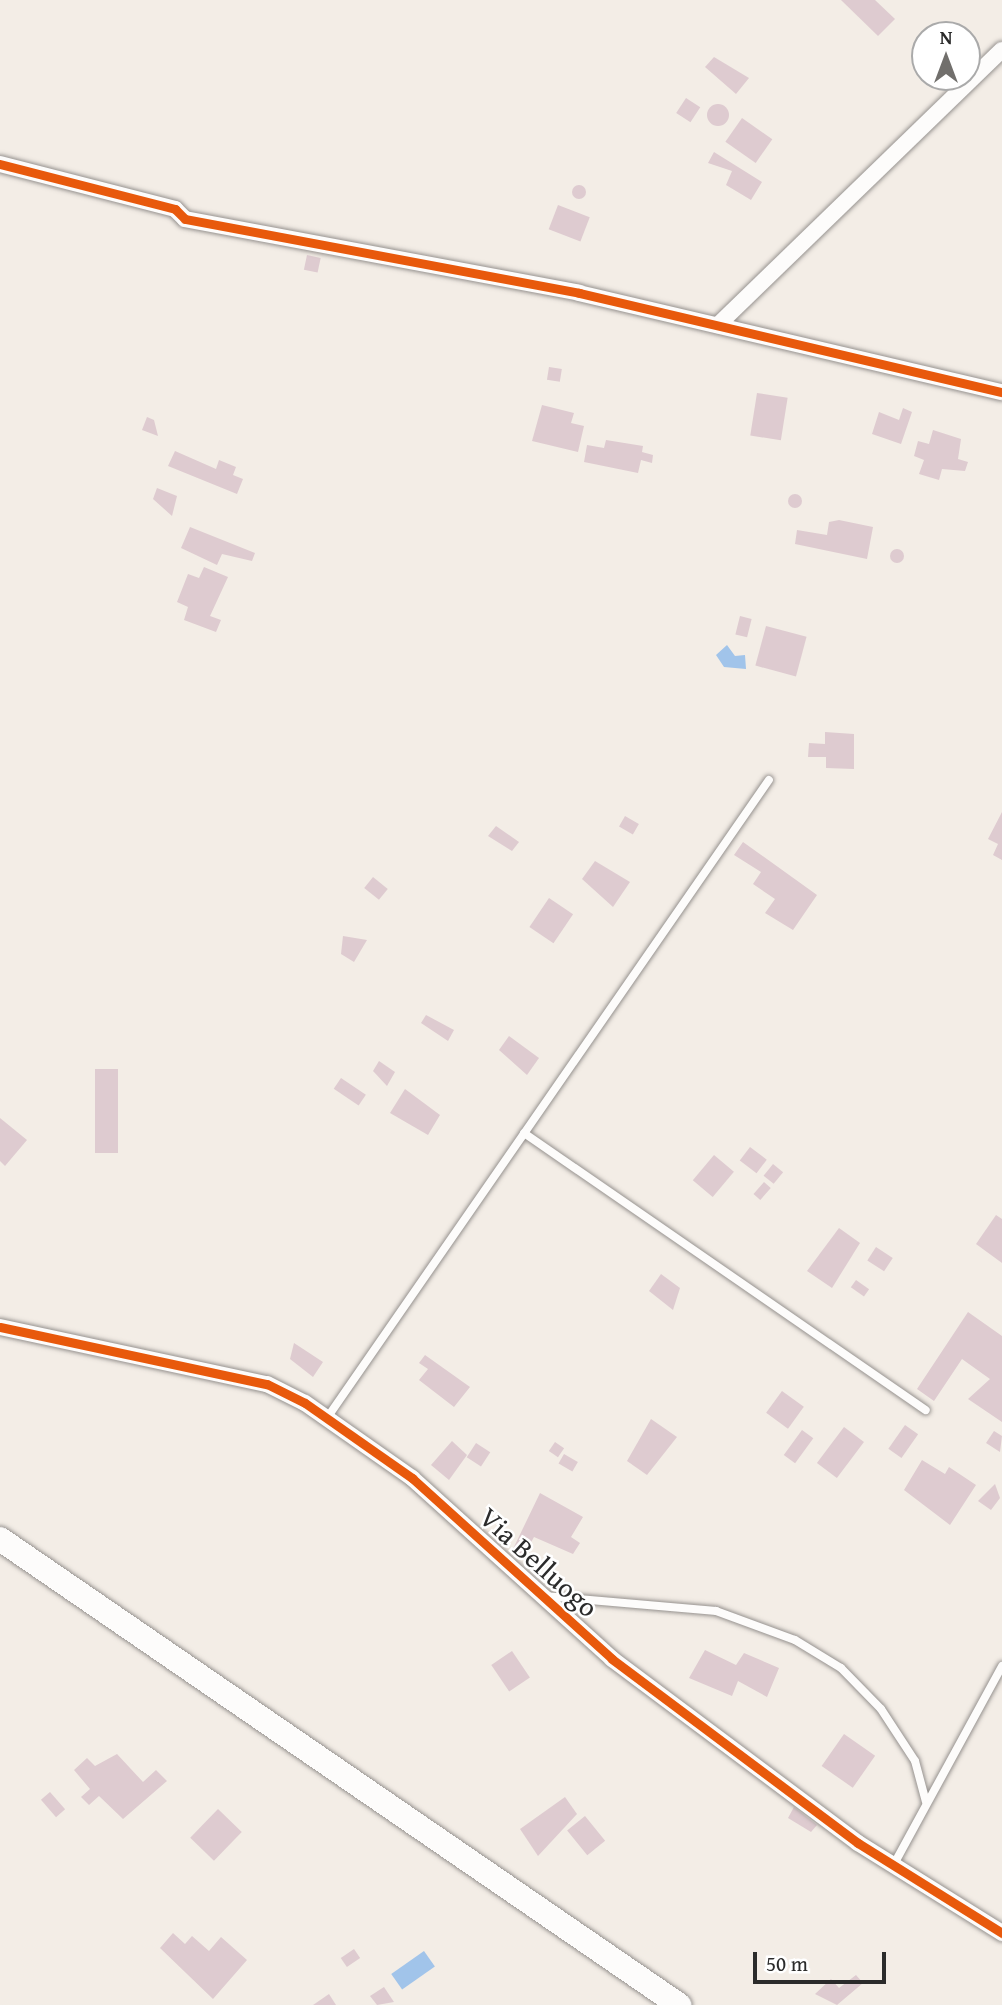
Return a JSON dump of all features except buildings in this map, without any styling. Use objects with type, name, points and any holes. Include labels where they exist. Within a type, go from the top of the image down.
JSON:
[{"type":"main road","points":[[0,1539],[679,2005]]},
{"type":"street","points":[[718,325],[1002,50]]},
{"type":"street","points":[[0,164],[176,209],[186,219],[718,325],[1002,392]]},
{"type":"street","name":"Via Belluogo","points":[[0,1327],[267,1384],[327,1418],[412,1478],[612,1659],[893,1866],[1002,1933]]},
{"type":"lane","points":[[327,1418],[769,780]]},
{"type":"lane","points":[[524,1133],[926,1410]]},
{"type":"lane","points":[[541,1595],[716,1611],[795,1640],[841,1668],[881,1709],[915,1761],[926,1802]]},
{"type":"lane","points":[[893,1866],[1002,1666]]},
{"type":"water","points":[[727,645],[735,656],[745,655],[746,669],[724,667],[716,655]]},
{"type":"water","points":[[424,1951],[435,1967],[402,1990],[391,1974]]},
{"type":"cycle path","points":[[0,164],[175,209],[185,219],[579,293],[1002,392]]},
{"type":"cycle path","points":[[0,1327],[267,1384],[305,1403],[412,1478],[612,1659],[858,1843],[1002,1933]]}]
